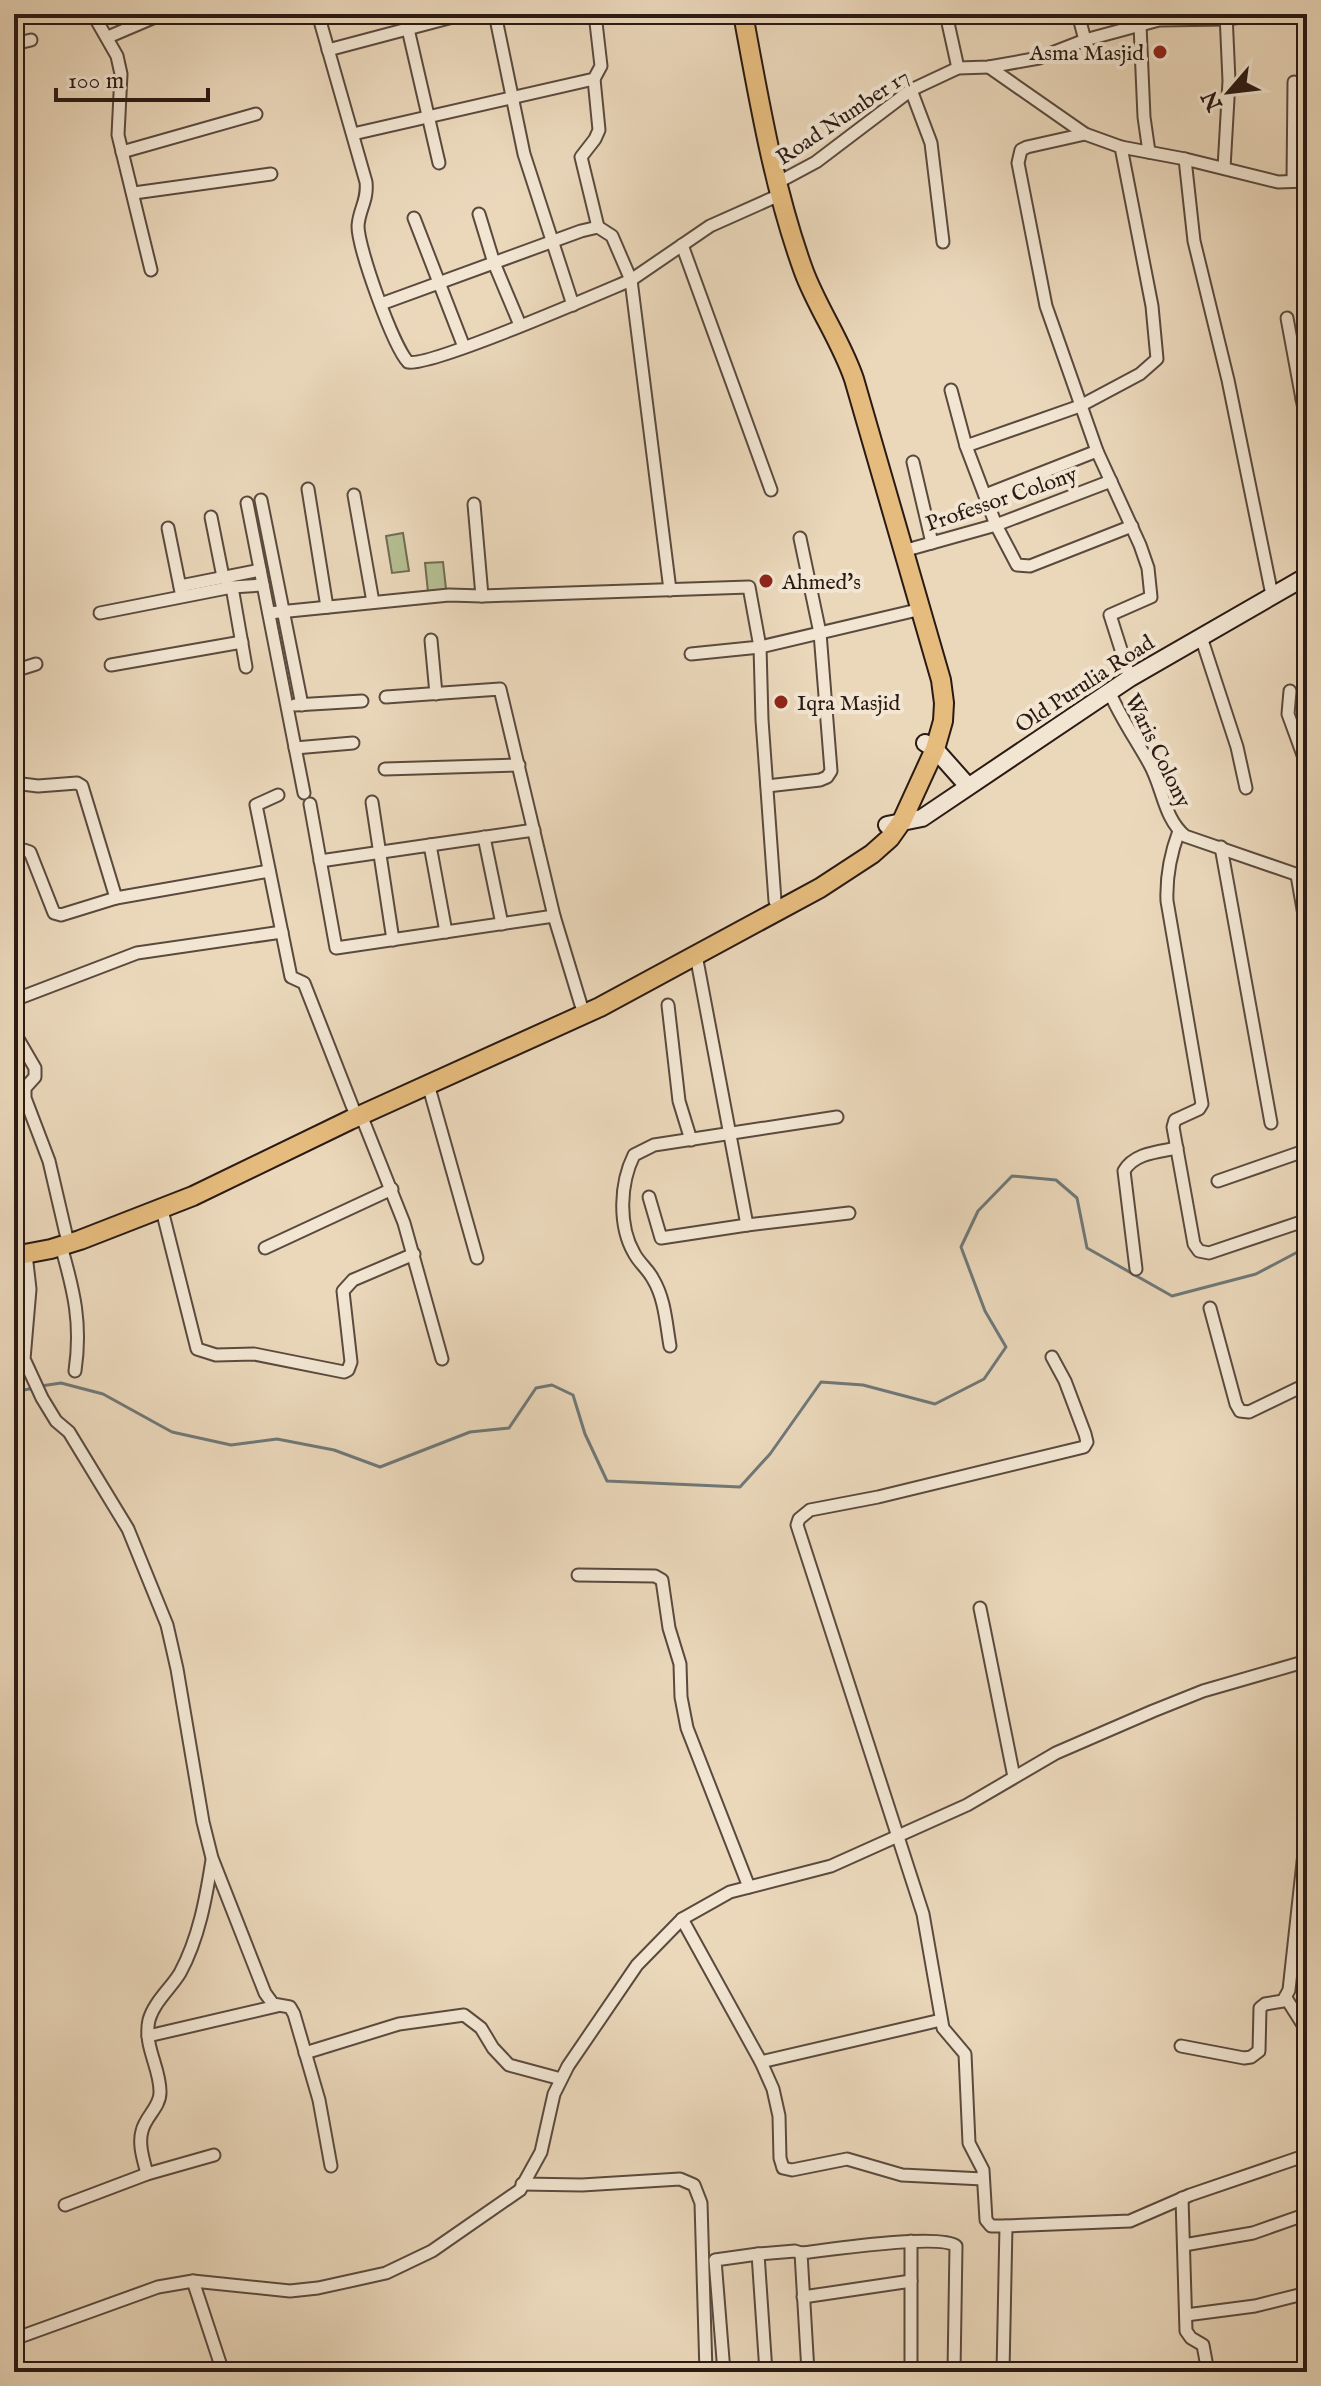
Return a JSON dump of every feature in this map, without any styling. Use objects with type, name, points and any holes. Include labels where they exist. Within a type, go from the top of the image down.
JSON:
[{"type":"highway","points":[[736,14],[797,277],[844,374],[934,690],[930,746]]},
{"type":"highway","points":[[18,1252],[35,1244],[64,1240],[162,1210],[357,1111],[428,1084],[600,1007],[846,872],[890,838],[911,778],[943,721],[941,680],[850,367],[804,272],[775,189],[743,14]]},
{"type":"highway","points":[[64,1240],[357,1111],[581,1005],[843,863],[894,823]]},
{"type":"main road","name":"Old Purulia Road","points":[[894,823],[922,818],[1109,691],[1307,576]]},
{"type":"main road","points":[[930,746],[967,785]]},
{"type":"street","points":[[93,14],[117,56],[121,74],[118,135],[151,270]]},
{"type":"street","points":[[108,37],[162,14]]},
{"type":"street","points":[[318,14],[367,194],[360,216],[359,235],[381,304],[598,227]]},
{"type":"street","points":[[328,50],[464,14]]},
{"type":"street","points":[[495,14],[524,154],[573,305]]},
{"type":"street","points":[[353,134],[587,83],[594,79],[601,66],[595,14]]},
{"type":"street","points":[[946,14],[958,68]]},
{"type":"street","points":[[1078,14],[1085,40]]},
{"type":"street","name":"Road Number 17","points":[[381,304],[402,353],[408,362],[419,363],[631,280],[710,226],[816,162],[911,90],[958,68],[989,67],[1039,58],[1158,17],[1261,14]]},
{"type":"street","points":[[1224,168],[1229,81],[1227,16]]},
{"type":"street","points":[[1140,25],[1144,117],[1149,152]]},
{"type":"street","points":[[408,29],[439,163]]},
{"type":"street","points":[[14,44],[31,40]]},
{"type":"street","points":[[989,67],[1085,134],[1121,147],[1278,182],[1307,181]]},
{"type":"street","points":[[594,79],[599,130],[583,151],[581,165],[598,227],[612,236],[631,280],[670,590]]},
{"type":"street","points":[[1293,181],[1294,82]]},
{"type":"street","points":[[911,90],[931,143],[943,242]]},
{"type":"street","points":[[122,152],[256,114]]},
{"type":"street","points":[[1085,134],[1027,147],[1021,150],[1018,163],[1046,306],[1097,451],[1148,568],[1152,594],[1149,598],[1110,615],[1130,678]]},
{"type":"street","points":[[966,446],[1080,406],[1140,374],[1157,359],[1152,306],[1121,147]]},
{"type":"street","points":[[1185,159],[1194,241],[1228,380],[1272,595]]},
{"type":"street","points":[[134,193],[271,174]]},
{"type":"street","points":[[479,214],[494,263],[520,325]]},
{"type":"street","points":[[414,218],[464,347]]},
{"type":"street","points":[[682,245],[771,490]]},
{"type":"street","points":[[1287,318],[1307,423]]},
{"type":"street","points":[[951,390],[966,446],[996,525],[1012,559],[1021,567],[1132,526]]},
{"type":"street","points":[[985,495],[1097,451]]},
{"type":"street","points":[[913,462],[932,543]]},
{"type":"street","name":"Professor Colony","points":[[903,551],[996,525],[1111,481]]},
{"type":"street","points":[[308,489],[327,607]]},
{"type":"street","points":[[354,495],[373,602]]},
{"type":"street","points":[[261,500],[302,705]]},
{"type":"street","points":[[247,503],[336,948],[554,916]]},
{"type":"street","points":[[474,504],[482,596]]},
{"type":"street","points":[[211,517],[246,667]]},
{"type":"street","points":[[168,528],[181,591]]},
{"type":"street","points":[[767,786],[820,780],[831,771],[820,633],[800,538]]},
{"type":"street","points":[[100,613],[228,582],[260,570]]},
{"type":"street","points":[[228,582],[263,585]]},
{"type":"street","points":[[269,613],[449,595],[749,587],[760,647],[775,901]]},
{"type":"street","points":[[691,654],[760,647],[913,611]]},
{"type":"street","points":[[1201,637],[1237,747],[1246,788]]},
{"type":"street","points":[[431,640],[436,694]]},
{"type":"street","points":[[111,665],[242,642]]},
{"type":"street","points":[[14,671],[36,664]]},
{"type":"street","points":[[386,697],[500,689],[554,916],[581,1005]]},
{"type":"street","name":"Waris Colony","points":[[1109,691],[1119,717],[1149,763],[1179,831],[1185,836],[1302,876]]},
{"type":"street","points":[[1290,691],[1288,714],[1307,766]]},
{"type":"street","points":[[287,706],[362,701]]},
{"type":"street","points":[[295,748],[353,743]]},
{"type":"street","points":[[385,769],[519,765]]},
{"type":"street","points":[[14,783],[38,786],[77,783],[82,786],[116,898]]},
{"type":"street","points":[[278,795],[256,805],[291,977],[304,983],[392,1189],[414,1254],[442,1359]]},
{"type":"street","points":[[372,802],[393,940]]},
{"type":"street","points":[[320,861],[534,830]]},
{"type":"street","points":[[1179,831],[1166,879],[1167,901],[1202,1104],[1199,1109],[1174,1121],[1194,1244],[1199,1251],[1209,1253],[1307,1220]]},
{"type":"street","points":[[484,837],[502,924]]},
{"type":"street","points":[[430,845],[446,932]]},
{"type":"street","points":[[1221,847],[1271,1123]]},
{"type":"street","points":[[14,854],[24,850],[30,852],[54,913],[61,915],[116,898],[269,871]]},
{"type":"street","points":[[1302,876],[1307,932]]},
{"type":"street","points":[[14,1000],[137,953],[282,932]]},
{"type":"street","points":[[696,955],[747,1225]]},
{"type":"street","points":[[668,1005],[679,1101],[691,1140]]},
{"type":"street","points":[[14,1032],[35,1068],[35,1077],[25,1088],[25,1098],[49,1161],[75,1293],[79,1323],[75,1371]]},
{"type":"street","points":[[428,1084],[477,1258]]},
{"type":"street","points":[[670,1346],[660,1295],[653,1278],[629,1243],[623,1213],[623,1188],[630,1163],[640,1151],[654,1145],[837,1117]]},
{"type":"street","points":[[1136,1269],[1124,1171],[1131,1161],[1139,1157],[1177,1148]]},
{"type":"street","points":[[1218,1181],[1307,1150]]},
{"type":"street","points":[[265,1248],[392,1189]]},
{"type":"street","points":[[649,1197],[661,1238],[849,1213]]},
{"type":"street","points":[[162,1210],[197,1349],[216,1355],[254,1354],[344,1372],[348,1370],[351,1362],[343,1291],[353,1280],[414,1254]]},
{"type":"street","points":[[18,1252],[30,1289],[24,1359],[56,1421],[69,1432],[128,1529],[151,1580],[167,1625],[177,1669],[212,1858],[265,1993],[277,2006]]},
{"type":"street","points":[[1210,1308],[1240,1411],[1249,1412],[1307,1384]]},
{"type":"street","points":[[1052,1357],[1065,1381],[1085,1434],[1087,1442],[1084,1447],[878,1497],[810,1510],[799,1519],[798,1532],[928,1935],[941,2020],[946,2034],[965,2054],[969,2143],[981,2164],[986,2220],[991,2226],[1130,2221],[1182,2198],[1307,2155]]},
{"type":"street","points":[[578,1575],[655,1576],[662,1580],[669,1628],[680,1664],[681,1697],[687,1728],[749,1887]]},
{"type":"street","points":[[980,1608],[1014,1777]]},
{"type":"street","points":[[14,2339],[158,2287],[193,2281],[290,2291],[318,2288],[386,2273],[432,2251],[520,2190],[541,2152],[554,2094],[561,2079],[637,1965],[682,1919],[730,1892],[831,1866],[967,1805],[1056,1753],[1203,1691],[1307,1661]]},
{"type":"street","points":[[1307,1826],[1307,1848],[1286,1998],[1307,2031]]},
{"type":"street","points":[[147,2174],[142,2131],[156,2106],[160,2091],[148,2036],[149,2020],[179,1975],[192,1947],[206,1900],[212,1858]]},
{"type":"street","points":[[682,1919],[761,2062],[777,2105],[782,2138],[781,2165],[786,2169],[847,2159],[902,2175],[983,2179]]},
{"type":"street","points":[[1181,2046],[1251,2057],[1261,2045],[1260,2008],[1286,1998]]},
{"type":"street","points":[[148,2036],[277,2006],[292,2010],[319,2100],[331,2166]]},
{"type":"street","points":[[305,2053],[399,2024],[464,2015],[481,2028],[493,2048],[509,2065],[561,2079]]},
{"type":"street","points":[[761,2062],[941,2020]]},
{"type":"street","points":[[65,2205],[147,2174],[214,2155]]},
{"type":"street","points":[[522,2184],[582,2185],[680,2179],[694,2185],[701,2203],[706,2372]]},
{"type":"street","points":[[1182,2198],[1188,2335],[1201,2342],[1208,2372]]},
{"type":"street","points":[[1184,2245],[1253,2233],[1307,2214]]},
{"type":"street","points":[[1003,2372],[1006,2226]]},
{"type":"street","points":[[911,2241],[911,2372]]},
{"type":"street","points":[[724,2372],[715,2260],[721,2257],[801,2253],[911,2241],[947,2241],[956,2246],[954,2372]]},
{"type":"street","points":[[801,2253],[808,2372]]},
{"type":"street","points":[[758,2254],[766,2372]]},
{"type":"street","points":[[193,2281],[223,2372]]},
{"type":"street","points":[[803,2297],[911,2281]]},
{"type":"street","points":[[1186,2315],[1255,2306],[1307,2293]]},
{"type":"green space","points":[[403,533],[409,571],[392,573],[386,536]]},
{"type":"green space","points":[[443,562],[446,589],[428,592],[425,563]]},
{"type":"waterway","points":[[41,1386],[61,1383],[103,1394],[172,1432],[231,1445],[277,1439],[334,1450],[380,1467],[470,1432],[509,1428],[536,1388],[552,1385],[573,1395],[585,1434],[607,1481],[740,1487],[770,1454],[821,1382],[863,1385],[935,1404],[984,1379],[1006,1347],[985,1311],[961,1247],[978,1211],[1012,1176],[1056,1180],[1077,1198],[1087,1248],[1172,1296],[1256,1274],[1307,1247]]},
{"type":"waterway","points":[[14,1392],[34,1388]]},
{"type":"place","name":"Asma Masjid","points":[[1160,52]]},
{"type":"place","name":"Ahmed's","points":[[766,581]]},
{"type":"place","name":"Iqra Masjid","points":[[781,702]]}]
